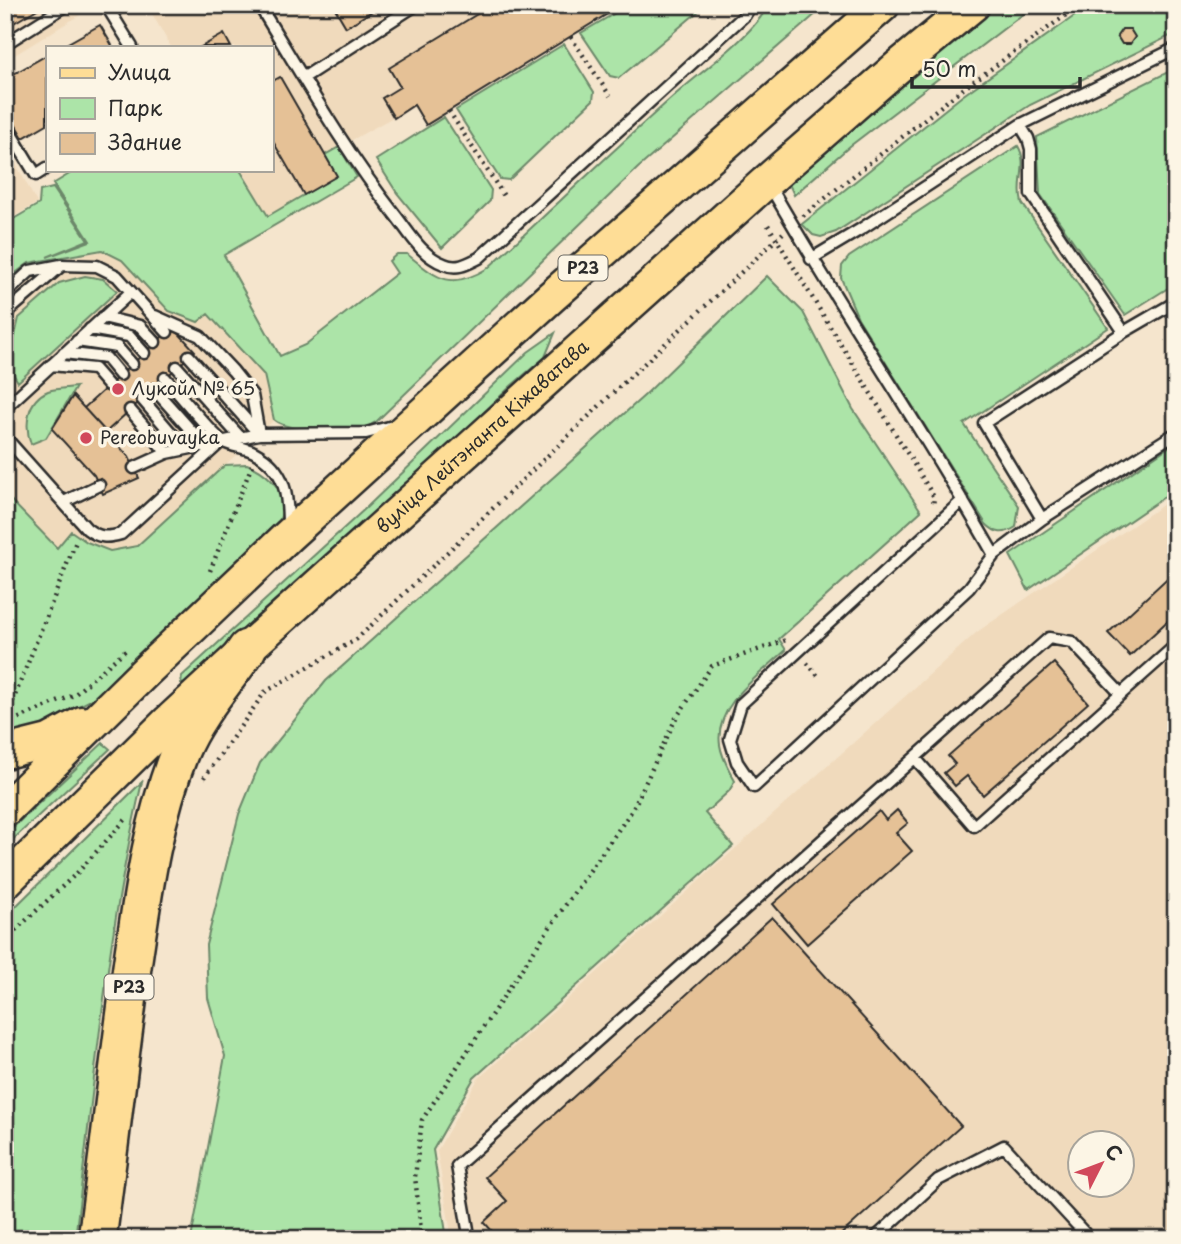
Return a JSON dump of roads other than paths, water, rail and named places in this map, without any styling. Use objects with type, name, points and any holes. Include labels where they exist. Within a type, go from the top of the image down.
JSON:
[{"type":"highway","name":"Р23","points":[[97,1239],[123,1025],[144,885],[161,805],[181,748],[247,649]]},
{"type":"main road","name":"Р23","points":[[5,752],[49,741],[81,723],[141,656],[288,536],[640,218],[883,5]]},
{"type":"main road","name":"вуліца Лейтэнанта Кіжаватава","points":[[5,882],[169,721],[247,649],[767,181],[973,5]]},
{"type":"main road","name":"Р23","points":[[5,810],[97,721],[141,656]]},
{"type":"main road","points":[[141,656],[147,696],[152,709],[158,717],[169,721]]},
{"type":"main road","points":[[97,721],[112,730],[121,744],[125,764]]},
{"type":"lane","points":[[5,44],[67,5]]},
{"type":"lane","points":[[106,5],[131,46]]},
{"type":"lane","points":[[259,5],[362,174],[425,253],[441,264],[452,267],[479,258],[746,15],[751,5]]},
{"type":"lane","points":[[303,78],[416,5]]},
{"type":"lane","points":[[811,259],[862,229],[1020,125],[1176,48]]},
{"type":"lane","points":[[5,124],[36,175],[46,169]]},
{"type":"lane","points":[[1020,125],[1031,149],[1031,194],[1124,332]]},
{"type":"lane","points":[[767,181],[811,259],[963,500],[994,555]]},
{"type":"lane","points":[[5,314],[61,265]]},
{"type":"lane","points":[[5,293],[30,271],[61,265],[97,266],[117,276],[167,332]]},
{"type":"lane","points":[[5,408],[131,292]]},
{"type":"lane","points":[[1042,519],[984,423],[1124,332],[1174,303],[1176,307]]},
{"type":"lane","points":[[152,315],[200,336],[233,371],[252,395],[259,434]]},
{"type":"lane","points":[[103,317],[140,326],[155,342]]},
{"type":"lane","points":[[90,329],[129,336],[144,353]]},
{"type":"lane","points":[[77,341],[117,347],[132,364]]},
{"type":"lane","points":[[64,353],[106,358],[120,375]]},
{"type":"lane","points":[[189,356],[259,434]]},
{"type":"lane","points":[[51,365],[94,369],[108,385]]},
{"type":"lane","points":[[177,367],[240,438]]},
{"type":"lane","points":[[165,378],[222,441],[255,452],[271,465],[284,482],[288,499],[288,536]]},
{"type":"lane","points":[[154,389],[204,445]]},
{"type":"lane","points":[[142,399],[186,449]]},
{"type":"lane","points":[[130,410],[167,453]]},
{"type":"lane","points":[[134,468],[167,453],[259,434],[366,433],[417,419]]},
{"type":"lane","points":[[963,500],[741,704],[730,738],[737,762],[754,787],[969,588],[994,555],[1042,519],[1176,433]]},
{"type":"lane","points":[[5,437],[84,526],[97,536],[109,538],[121,534],[222,441]]},
{"type":"lane","points":[[64,502],[99,485]]},
{"type":"lane","points":[[472,1239],[469,1235],[457,1166],[1049,638],[1072,642],[1121,694]]},
{"type":"lane","points":[[915,758],[974,826],[1176,645]]},
{"type":"lane","points":[[874,1239],[938,1181],[1004,1146],[1090,1239]]},
{"type":"place","name":"Лукойл № 65","points":[[118,389]]},
{"type":"place","name":"Pereobuvayka","points":[[86,438]]}]
